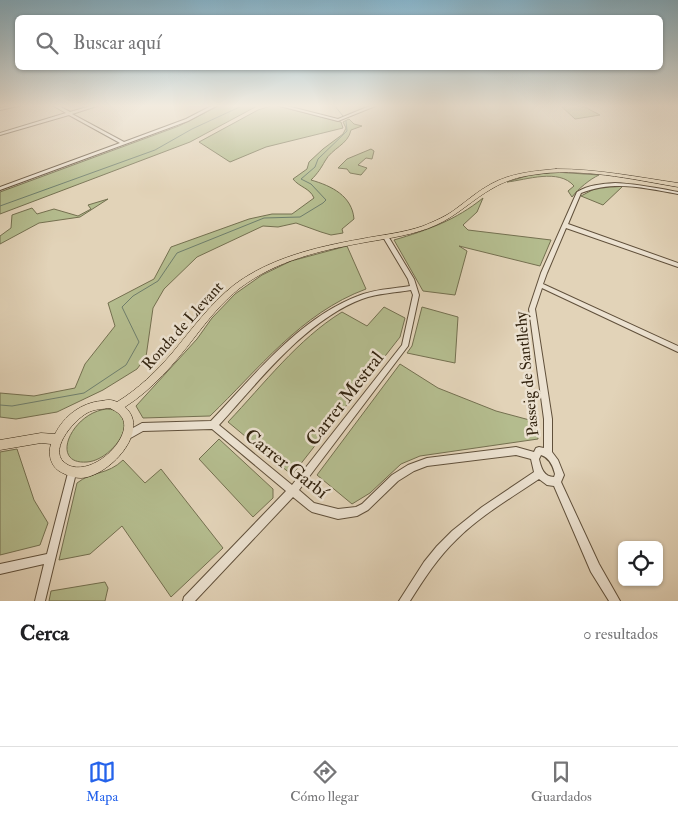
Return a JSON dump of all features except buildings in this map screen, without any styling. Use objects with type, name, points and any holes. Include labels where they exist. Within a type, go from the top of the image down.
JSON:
[{"type":"main road","name":"Ronda de Llevant","points":[[119,406],[136,396],[156,376],[221,300],[244,282],[286,259],[313,250],[386,237],[442,221],[467,206],[485,190],[510,178],[539,172],[597,172],[678,185]]},
{"type":"main road","points":[[111,404],[119,406],[126,413],[128,419],[127,436],[115,454],[107,462],[94,470],[72,473],[62,469],[56,461],[54,450],[57,438],[69,421],[94,405],[111,404]]},
{"type":"main road","points":[[0,445],[41,438],[57,438]]},
{"type":"street","points":[[104,133],[123,144]]},
{"type":"street","points":[[0,189],[152,133]]},
{"type":"street","name":"Passeig de Santllehy","points":[[548,453],[548,419],[532,309],[578,192],[591,186],[606,184],[630,185],[678,193]]},
{"type":"street","points":[[564,225],[678,265]]},
{"type":"street","points":[[127,436],[142,428],[214,425],[299,336],[337,308],[361,297],[414,287],[386,237]]},
{"type":"street","points":[[540,285],[678,348]]},
{"type":"street","name":"Carrer Mestral","points":[[188,601],[293,491],[405,346],[416,295],[414,287]]},
{"type":"street","name":"Carrer Garbí","points":[[214,425],[312,507],[320,511],[338,514],[357,511],[371,503],[402,472],[427,462],[516,451],[535,456]]},
{"type":"street","points":[[539,451],[548,453],[560,476],[556,481],[548,482],[539,474],[535,456],[539,451]]},
{"type":"street","points":[[40,601],[72,473]]},
{"type":"street","points":[[404,601],[419,577],[454,536],[484,511],[539,474]]},
{"type":"street","points":[[556,481],[595,568],[615,601]]},
{"type":"street","points":[[0,569],[50,558]]},
{"type":"green space","points":[[160,133],[207,133],[190,142],[0,214],[0,192]]},
{"type":"green space","points":[[216,133],[323,133],[266,147],[230,162],[199,142]]},
{"type":"green space","points":[[350,133],[347,139],[328,157],[311,180],[326,185],[340,193],[349,204],[354,219],[342,229],[343,233],[331,235],[296,223],[278,227],[263,226],[197,257],[164,289],[153,308],[146,357],[137,369],[103,390],[57,412],[16,419],[0,417],[0,393],[34,396],[75,388],[85,364],[115,326],[108,303],[154,279],[171,247],[249,219],[272,214],[292,214],[314,198],[310,192],[293,179],[307,169],[309,162],[323,149],[343,134]]},
{"type":"green space","points":[[371,149],[374,151],[372,159],[366,158],[358,165],[367,168],[361,175],[350,173],[347,169],[338,168],[347,159]]},
{"type":"green space","points":[[555,172],[599,175],[584,184],[572,197],[568,191],[574,186],[560,178],[542,176],[507,182],[530,175]]},
{"type":"green space","points":[[623,186],[603,205],[581,196],[598,187]]},
{"type":"green space","points":[[483,198],[477,212],[463,225],[468,230],[551,240],[540,266],[459,246],[467,251],[455,295],[423,291],[394,240],[441,224],[473,206]]},
{"type":"green space","points":[[108,199],[80,217],[39,223],[0,244],[0,236],[11,228],[12,215],[32,208],[37,214],[54,209],[78,216],[91,209],[88,205]]},
{"type":"green space","points":[[347,246],[366,289],[343,299],[321,312],[301,328],[263,362],[210,416],[143,418],[136,406],[235,294],[262,275],[291,261]]},
{"type":"green space","points":[[384,307],[405,318],[400,337],[292,475],[228,422],[282,363],[326,323],[342,312],[367,326]]},
{"type":"green space","points":[[422,307],[458,317],[455,363],[407,353],[412,346]]},
{"type":"green space","points":[[400,364],[438,388],[496,411],[537,422],[538,439],[420,456],[401,464],[370,493],[352,504],[317,475]]},
{"type":"green space","points":[[107,409],[118,412],[124,418],[125,426],[122,436],[116,445],[97,459],[87,462],[75,461],[69,455],[67,447],[69,438],[75,428],[94,412]]},
{"type":"green space","points":[[219,439],[273,489],[273,498],[253,517],[199,459]]},
{"type":"green space","points":[[17,449],[34,500],[48,523],[40,545],[0,555],[0,452]]},
{"type":"green space","points":[[123,460],[145,483],[161,469],[223,548],[171,597],[122,526],[90,554],[59,560],[77,483],[88,476],[112,468]]},
{"type":"green space","points":[[105,582],[108,588],[105,601],[49,601],[51,591]]},
{"type":"waterway","points":[[0,206],[155,150],[185,133]]},
{"type":"waterway","points":[[0,405],[12,406],[84,393],[126,365],[139,342],[122,307],[133,296],[158,281],[177,253],[264,218],[300,217],[323,203],[326,200],[311,184],[301,179],[315,167],[318,159],[345,133]]}]
